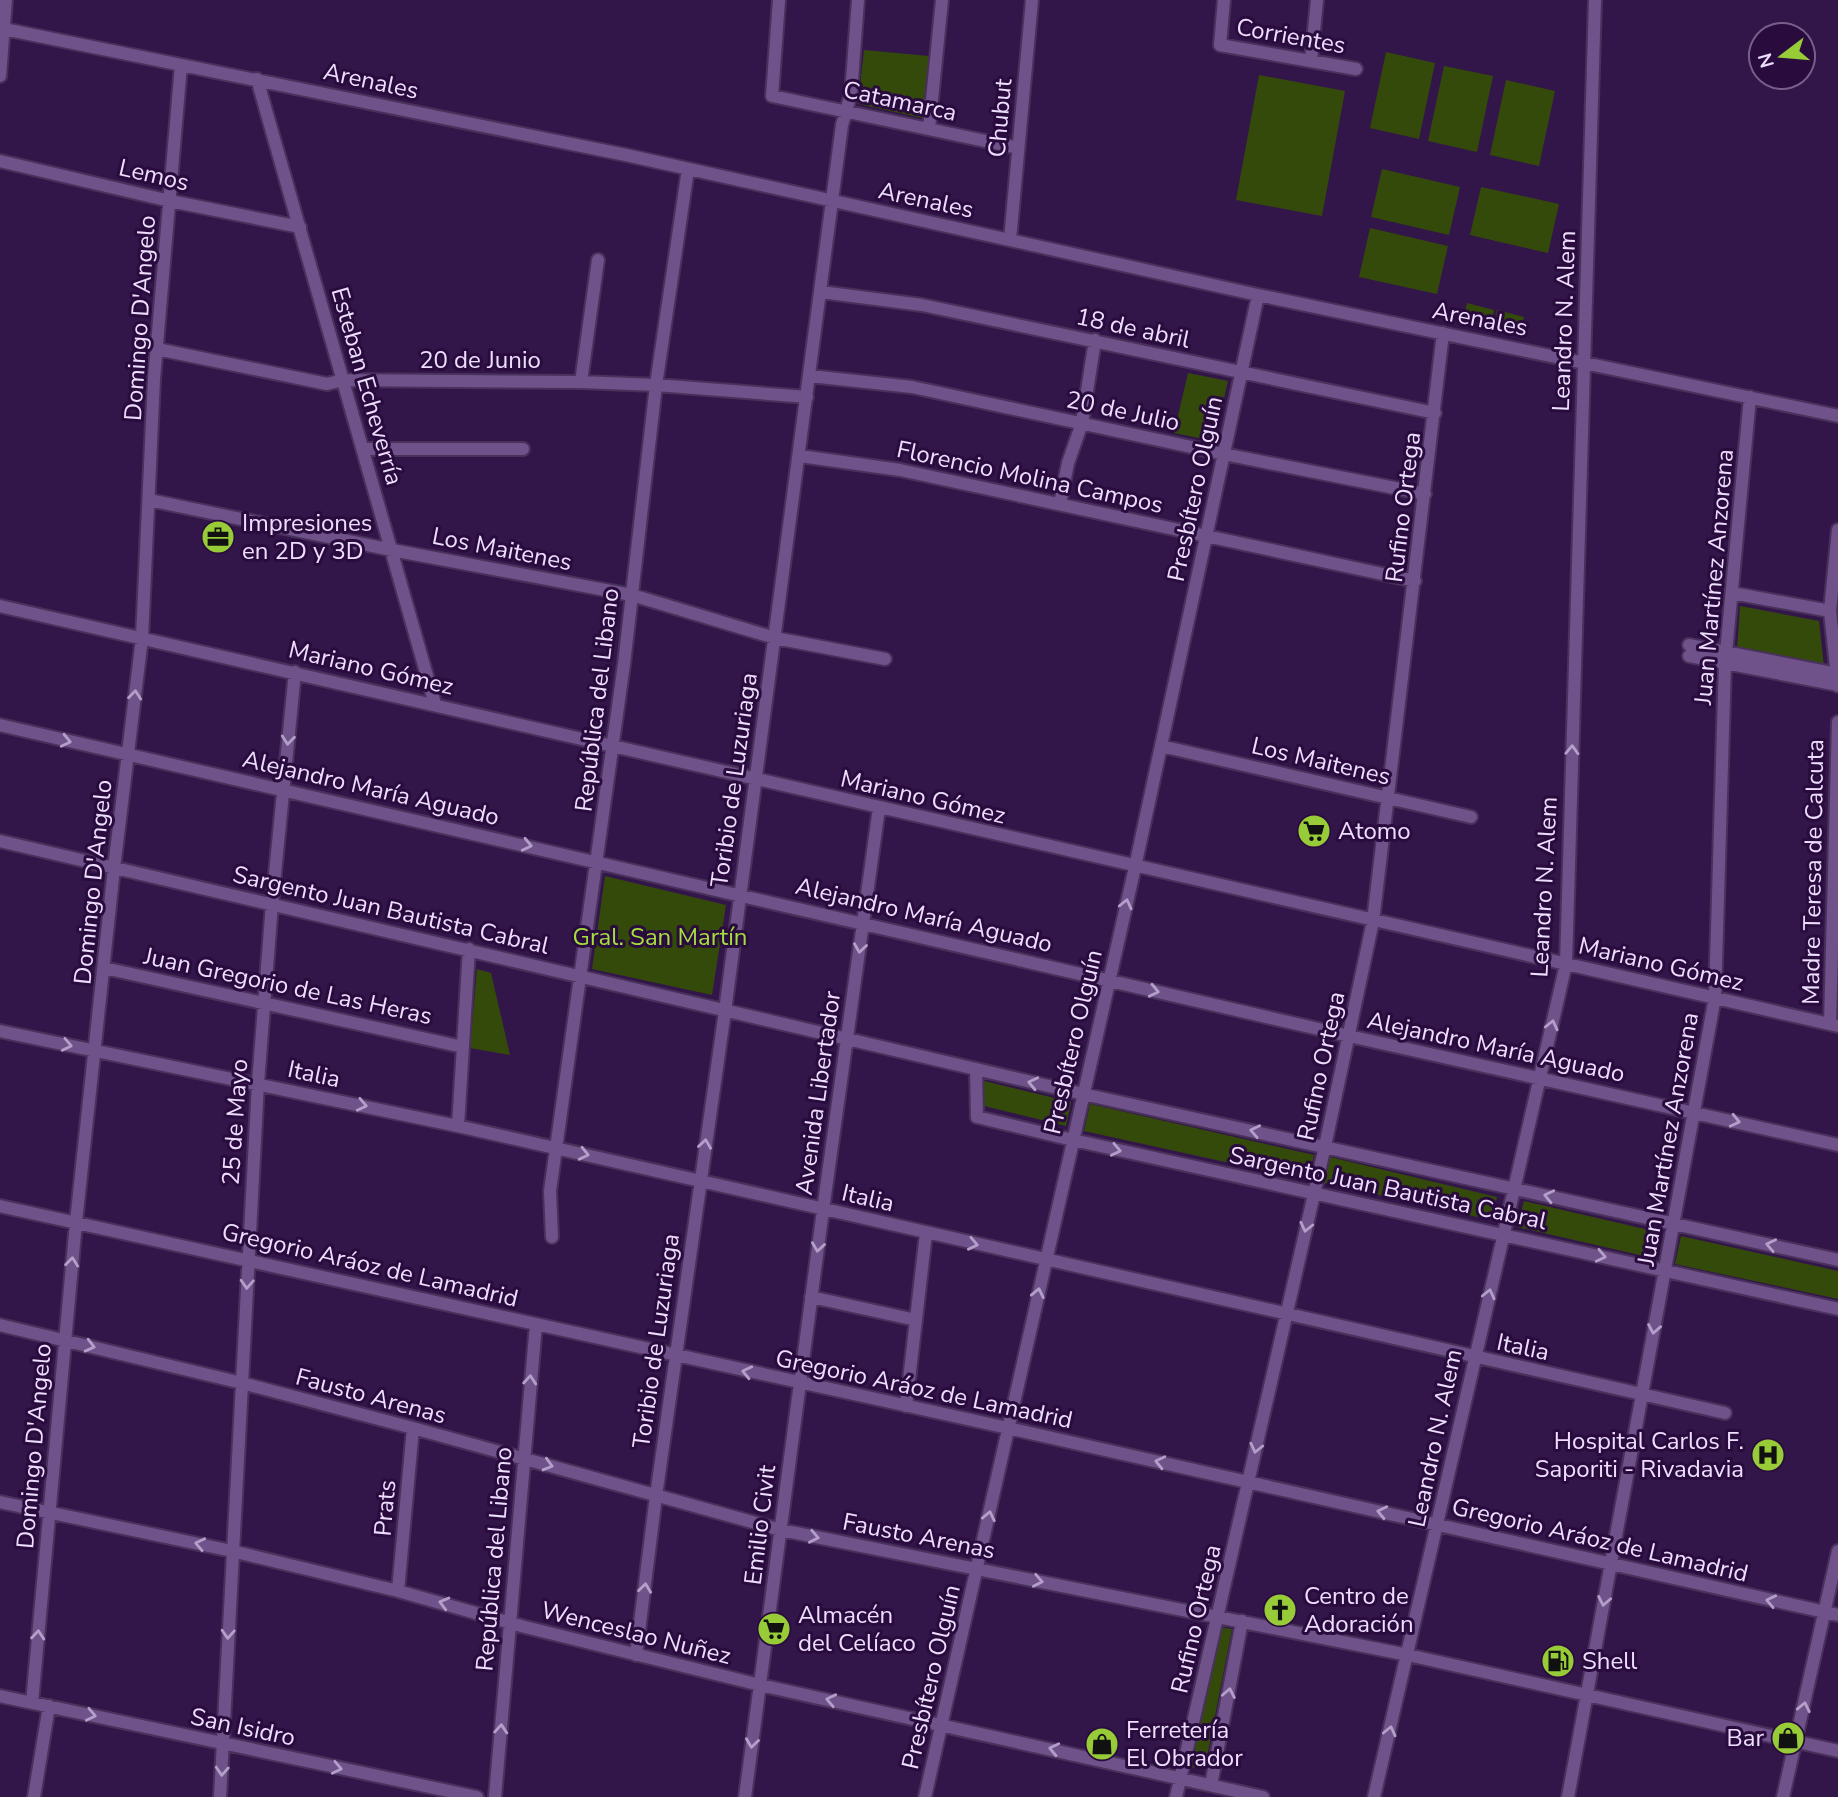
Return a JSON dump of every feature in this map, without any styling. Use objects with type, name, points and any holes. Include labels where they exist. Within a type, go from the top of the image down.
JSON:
[{"type":"street","points":[[0,76],[6,0]]},
{"type":"street","name":"Catamarca","points":[[779,0],[772,96],[1018,148]]},
{"type":"street","name":"Toribio de Luzuriaga","points":[[636,1655],[800,456],[842,125],[850,94],[858,0]]},
{"type":"street","points":[[929,129],[942,0]]},
{"type":"street","name":"Chubut","points":[[1010,240],[1032,0]]},
{"type":"street","name":"Corrientes","points":[[1224,0],[1220,45],[1356,69]]},
{"type":"street","points":[[1311,61],[1317,0]]},
{"type":"street","name":"Leandro N. Alem","points":[[1374,1797],[1566,964],[1595,0]]},
{"type":"street","name":"Arenales","points":[[4,29],[688,169],[1258,295],[1838,416]]},
{"type":"street","name":"Domingo D'Angelo","points":[[32,1703],[64,1339],[114,868],[142,638],[157,349],[181,65]]},
{"type":"street","name":"Esteban Echeverría","points":[[257,79],[435,704]]},
{"type":"street","name":"Lemos","points":[[0,161],[170,201],[300,227]]},
{"type":"street","name":"República del Libano","points":[[552,1237],[550,1191],[632,595],[656,385],[688,169]]},
{"type":"street","points":[[580,382],[598,260]]},
{"type":"street","name":"18 de abril","points":[[821,292],[922,305],[1435,413]]},
{"type":"street","name":"Presbítero Olguín","points":[[925,1797],[1135,867],[1258,295]]},
{"type":"street","name":"Rufino Ortega","points":[[1176,1797],[1325,1146],[1373,920],[1443,333]]},
{"type":"street","points":[[1060,504],[1068,463],[1082,423],[1095,340]]},
{"type":"street","name":"20 de Junio","points":[[157,349],[327,384],[343,380],[580,382],[807,397]]},
{"type":"street","name":"20 de Julio","points":[[810,376],[912,387],[1425,494]]},
{"type":"street","name":"Juan Martínez Anzorena","points":[[1568,1797],[1715,997],[1726,658],[1750,397]]},
{"type":"street","points":[[363,449],[523,449]]},
{"type":"street","name":"Florencio Molina Campos","points":[[800,456],[900,470],[1415,582]]},
{"type":"street","name":"Los Maitenes","points":[[149,500],[392,550],[632,595],[775,638],[885,659]]},
{"type":"street","points":[[1689,651],[1838,681],[1830,611],[1838,530]]},
{"type":"street","points":[[1732,593],[1830,611]]},
{"type":"street","name":"Mariano Gómez","points":[[0,606],[1834,1025]]},
{"type":"street","name":"25 de Mayo","points":[[220,1797],[258,1083],[272,904],[295,672]]},
{"type":"street","name":"Madre Teresa de Calcuta","points":[[1834,1025],[1838,722]]},
{"type":"street","name":"Alejandro María Aguado","points":[[0,725],[1349,1036],[1838,1145]]},
{"type":"street","name":"Los Maitenes","points":[[1161,746],[1471,817]]},
{"type":"street","name":"Avenida Libertador","points":[[800,1384],[880,808]]},
{"type":"street","name":"Sargento Juan Bautista Cabral","points":[[0,841],[1083,1094],[1838,1260]]},
{"type":"street","points":[[458,1126],[469,949]]},
{"type":"street","name":"Juan Gregorio de Las Heras","points":[[104,968],[463,1046]]},
{"type":"street","name":"Italia","points":[[0,1031],[458,1126],[1725,1413]]},
{"type":"street","name":"Sargento Juan Bautista Cabral","points":[[976,1069],[976,1117],[1838,1309]]},
{"type":"street","name":"Gregorio Aráoz de Lamadrid","points":[[0,1206],[1008,1428],[1838,1615]]},
{"type":"street","points":[[906,1406],[926,1233]]},
{"type":"street","points":[[811,1297],[916,1320]]},
{"type":"street","name":"República del Libano","points":[[495,1797],[536,1324]]},
{"type":"street","name":"Fausto Arenas","points":[[0,1325],[242,1383],[781,1530],[1408,1655],[1838,1751]]},
{"type":"street","name":"Emilio Civit","points":[[745,1797],[800,1384]]},
{"type":"street","name":"Prats","points":[[398,1591],[413,1429]]},
{"type":"street","name":"Wenceslao Nuñez","points":[[0,1502],[232,1551],[760,1685],[1264,1797]]},
{"type":"street","points":[[1783,1797],[1838,1551]]},
{"type":"street","name":"Rufino Ortega","points":[[1211,1784],[1242,1621]]},
{"type":"street","name":"San Isidro","points":[[0,1696],[477,1797]]},
{"type":"street","points":[[34,1797],[48,1706]]},
{"type":"green space","points":[[864,50],[929,56],[922,118],[858,104]]},
{"type":"green space","points":[[1386,52],[1435,63],[1419,139],[1370,128]]},
{"type":"green space","points":[[1444,66],[1493,76],[1477,152],[1428,141]]},
{"type":"green space","points":[[1259,75],[1345,91],[1322,216],[1236,200]]},
{"type":"green space","points":[[1506,80],[1555,91],[1539,166],[1490,155]]},
{"type":"green space","points":[[1382,169],[1460,187],[1449,235],[1371,217]]},
{"type":"green space","points":[[1481,187],[1559,204],[1548,253],[1470,235]]},
{"type":"green space","points":[[1370,228],[1448,246],[1437,294],[1359,277]]},
{"type":"green space","points":[[1467,303],[1494,310],[1491,324],[1464,317]]},
{"type":"green space","points":[[1497,310],[1524,317],[1521,331],[1494,324]]},
{"type":"green space","points":[[1188,373],[1228,381],[1214,441],[1174,433]]},
{"type":"green space","points":[[1740,606],[1819,621],[1824,667],[1737,650]]},
{"type":"green space","name":"Gral. San Martín","points":[[605,876],[726,905],[712,995],[592,969]]},
{"type":"green space","points":[[477,969],[491,973],[510,1055],[470,1048]]},
{"type":"green space","points":[[984,1081],[1071,1102],[1066,1126],[984,1106]]},
{"type":"green space","points":[[1090,1104],[1314,1155],[1308,1180],[1084,1131]]},
{"type":"green space","points":[[1330,1157],[1497,1197],[1491,1220],[1324,1183]]},
{"type":"green space","points":[[1524,1201],[1662,1233],[1657,1259],[1517,1227]]},
{"type":"green space","points":[[1681,1236],[1838,1271],[1838,1299],[1675,1264]]},
{"type":"green space","points":[[1218,1627],[1232,1629],[1205,1767],[1184,1768]]},
{"type":"place","name":"Impresiones en 2D y 3D","points":[[218,537]]},
{"type":"place","name":"Atomo","points":[[1314,831]]},
{"type":"place","name":"Hospital Carlos F. Saporiti - Rivadavia","points":[[1768,1455]]},
{"type":"place","name":"Centro de Adoración","points":[[1280,1610]]},
{"type":"place","name":"Almacén del Celíaco","points":[[774,1629]]},
{"type":"place","name":"Shell","points":[[1558,1661]]},
{"type":"place","name":"Bar","points":[[1788,1738]]},
{"type":"place","name":"Ferretería El Obrador","points":[[1102,1744]]}]
